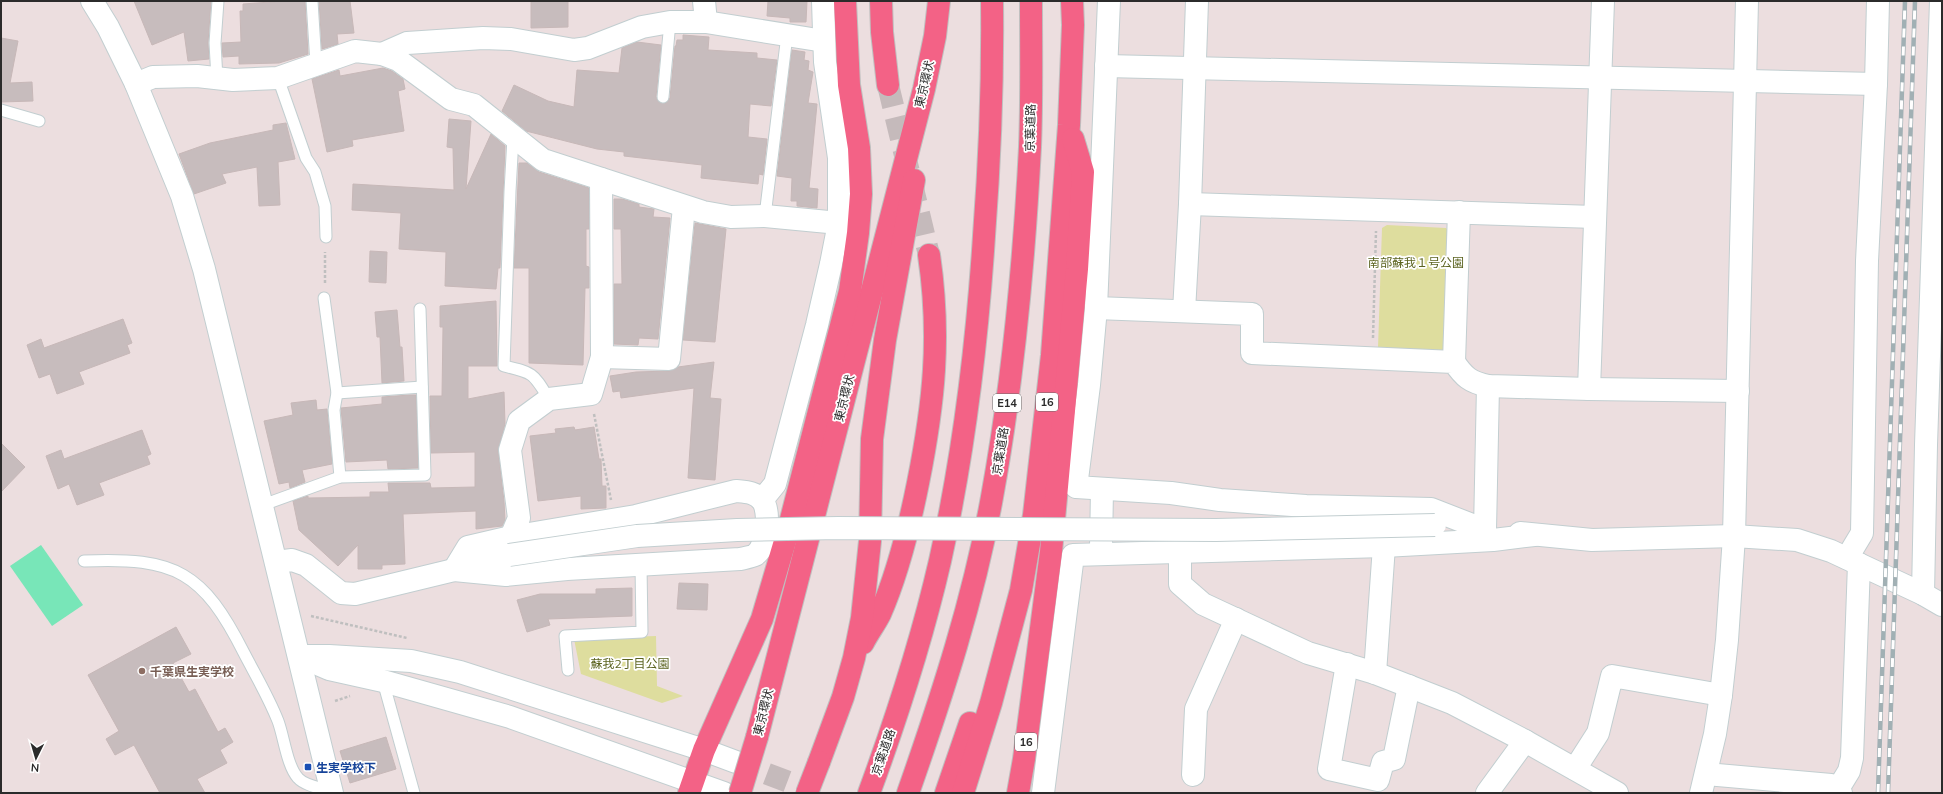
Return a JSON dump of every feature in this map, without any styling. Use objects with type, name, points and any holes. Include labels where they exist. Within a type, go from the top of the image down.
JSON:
[{"type":"highway","points":[[691,787],[704,750],[762,619],[788,531],[850,291],[858,233],[861,194],[859,148],[848,85],[845,1]]},
{"type":"highway","points":[[881,1],[882,32],[888,85]]},
{"type":"highway","name":"東京環状","points":[[740,793],[757,737],[924,88],[935,36],[939,1]]},
{"type":"highway","name":"京葉道路","points":[[870,790],[907,682],[939,562],[954,494],[968,404],[979,317],[988,180],[993,74],[992,1]]},
{"type":"highway","name":"京葉道路","points":[[908,793],[961,631],[992,498],[1003,429],[1017,327],[1030,146],[1032,1]]},
{"type":"highway","name":"16","points":[[963,793],[991,703],[1021,590],[1034,515],[1052,355],[1069,125],[1073,25],[1072,1]]},
{"type":"highway","points":[[1073,25],[1081,1]]},
{"type":"highway","points":[[807,793],[836,719],[854,658],[862,618],[870,541],[872,439],[886,332],[923,136],[924,88]]},
{"type":"highway","name":"16","points":[[1018,793],[1024,759],[1050,552],[1077,269],[1083,172],[1069,125]]},
{"type":"highway","points":[[854,658],[880,614],[894,577],[908,530],[929,429],[935,378],[936,335],[935,291],[929,255]]},
{"type":"highway","points":[[946,793],[987,674],[1006,646]]},
{"type":"street","points":[[92,1],[108,27],[136,84],[182,196],[204,269],[260,506],[276,562],[332,792]]},
{"type":"street","points":[[762,500],[775,484],[831,264],[839,223],[839,158],[824,62],[823,1]]},
{"type":"street","points":[[1109,1],[1096,308],[1089,385],[1076,487],[1171,493],[1220,500],[1306,506],[1431,509],[1485,530]]},
{"type":"street","points":[[1184,311],[1190,204],[1197,1]]},
{"type":"street","points":[[1589,389],[1601,78],[1602,1]]},
{"type":"street","points":[[1747,1],[1734,536],[1727,640],[1721,695],[1703,784],[1782,787],[1831,785],[1840,791],[1849,771],[1852,758],[1853,562],[1862,534],[1867,261],[1876,84],[1878,1]]},
{"type":"street","points":[[1923,594],[1934,450],[1941,1]]},
{"type":"street","points":[[382,54],[407,43],[482,38],[518,40],[574,50],[588,48],[642,27],[670,22],[705,12],[787,35],[824,41]]},
{"type":"street","points":[[136,84],[153,77],[197,76],[233,80],[278,78],[355,50],[382,54],[398,60],[451,99],[474,105],[513,138],[543,160],[703,212],[731,217],[765,216],[839,223]]},
{"type":"street","points":[[1106,66],[1876,84]]},
{"type":"street","points":[[510,546],[519,518],[510,450],[519,421],[549,399],[591,394],[602,357],[601,179]]},
{"type":"street","points":[[1190,204],[1595,217]]},
{"type":"street","points":[[602,357],[669,359],[684,207]]},
{"type":"street","points":[[1460,212],[1454,362],[1463,376],[1476,383],[1488,386],[1738,391]]},
{"type":"street","points":[[1096,308],[1252,314],[1252,353],[1454,362]]},
{"type":"street","points":[[1485,530],[1488,386]]},
{"type":"street","points":[[1101,554],[1102,489]]},
{"type":"street","points":[[276,562],[292,560],[306,565],[341,593],[355,594],[454,570],[510,546],[736,491],[751,492],[762,500],[767,515],[764,545],[755,555],[740,559],[567,569],[506,575],[454,570]]},
{"type":"street","points":[[510,546],[737,530],[838,528],[1216,530],[1435,525],[1592,540],[1734,536],[1797,540],[1831,551],[1923,594],[1942,605]]},
{"type":"street","points":[[1043,793],[1073,555],[1384,546],[1493,540],[1534,535]]},
{"type":"street","points":[[1375,672],[1384,546]]},
{"type":"street","points":[[1180,551],[1180,584],[1203,604],[1308,653],[1375,672],[1452,703],[1575,769],[1596,788],[1617,793]]},
{"type":"street","points":[[1193,775],[1196,709],[1236,619]]},
{"type":"street","points":[[299,656],[329,656],[411,661],[460,672],[704,750],[736,762]]},
{"type":"street","points":[[299,656],[329,669],[382,681],[510,717],[691,787],[724,793]]},
{"type":"street","points":[[1347,664],[1329,769],[1378,780],[1383,762],[1394,759],[1409,686]]},
{"type":"street","points":[[1575,769],[1598,733],[1612,676],[1721,695]]},
{"type":"street","points":[[1487,793],[1525,741]]},
{"type":"lane","points":[[217,79],[214,42],[218,1]]},
{"type":"lane","points":[[312,1],[316,64]]},
{"type":"lane","points":[[663,97],[670,22]]},
{"type":"lane","points":[[765,216],[787,35]]},
{"type":"lane","points":[[278,78],[306,158],[315,172],[324,206],[326,237]]},
{"type":"lane","points":[[1,110],[39,121]]},
{"type":"lane","points":[[513,138],[504,366],[524,370],[536,377],[549,399]]},
{"type":"lane","points":[[324,298],[337,393],[334,410],[340,477]]},
{"type":"lane","points":[[260,506],[340,477],[425,475],[420,310]]},
{"type":"lane","points":[[337,393],[422,387]]},
{"type":"lane","points":[[84,561],[108,560],[146,563],[173,569],[193,580],[207,593],[230,625],[272,707],[291,765],[298,778],[305,783],[332,792]]},
{"type":"lane","points":[[568,670],[565,636],[642,632],[641,565]]},
{"type":"lane","points":[[382,681],[414,793]]},
{"type":"path","points":[[1373,359],[1377,210]]},
{"type":"path","points":[[324,298],[326,237]]},
{"type":"path","points":[[591,394],[615,520]]},
{"type":"green space","name":"南部蘇我１号公園","points":[[1387,225],[1446,228],[1452,236],[1447,348],[1442,353],[1378,348],[1382,228]]},
{"type":"green space","name":"蘇我2丁目公園","points":[[656,636],[657,686],[683,696],[662,703],[581,674],[574,639]]},
{"type":"shaded area","points":[[41,545],[83,605],[52,626],[10,566]]},
{"type":"building","points":[[134,1],[211,1],[208,43],[209,59],[188,61],[184,32],[152,45]]},
{"type":"building","points":[[305,1],[308,54],[279,63],[239,64],[239,56],[223,57],[222,43],[241,42],[240,11],[243,11],[243,4]]},
{"type":"building","points":[[319,1],[350,1],[354,33],[337,34],[338,44],[322,49]]},
{"type":"building","points":[[531,1],[568,1],[568,27],[531,28]]},
{"type":"building","points":[[768,1],[807,1],[806,22],[790,22],[790,18],[767,16]]},
{"type":"building","points":[[683,35],[709,37],[708,50],[757,53],[757,58],[777,60],[771,106],[750,104],[748,137],[767,139],[763,175],[759,174],[758,184],[701,178],[702,165],[624,156],[624,152],[597,149],[526,131],[502,111],[514,85],[548,101],[574,107],[577,70],[619,73],[622,48],[637,42],[661,45],[656,97],[659,102],[666,103],[670,98],[675,46],[677,40],[683,40]]},
{"type":"building","points":[[1,38],[18,41],[10,83],[32,82],[33,101],[1,102]]},
{"type":"building","points":[[792,50],[805,52],[804,60],[809,61],[808,70],[813,72],[808,103],[817,104],[809,188],[818,189],[817,208],[797,206],[797,201],[791,201],[792,178],[777,176]]},
{"type":"building","points":[[383,68],[392,71],[403,79],[405,89],[398,91],[404,131],[352,140],[353,146],[327,152],[312,79],[339,70],[340,76]]},
{"type":"building","points":[[449,119],[471,121],[466,189],[491,134],[505,146],[500,268],[498,268],[496,289],[445,286],[446,252],[399,249],[401,213],[352,210],[353,184],[454,190],[453,148],[447,147]]},
{"type":"building","points":[[286,123],[295,159],[278,162],[280,205],[259,206],[257,167],[222,174],[226,183],[194,194],[179,154],[210,143],[273,130],[273,125]]},
{"type":"building","points":[[519,163],[527,163],[539,172],[589,188],[589,229],[586,229],[586,266],[589,267],[589,288],[585,288],[583,365],[529,363],[529,268],[514,268]]},
{"type":"building","points":[[614,199],[622,199],[639,204],[639,207],[654,209],[653,217],[670,218],[658,339],[639,338],[638,345],[614,344],[614,284],[622,284],[621,229],[614,229]]},
{"type":"building","points":[[695,223],[726,229],[715,342],[683,340]]},
{"type":"building","points":[[370,251],[387,252],[386,283],[369,282]]},
{"type":"building","points":[[496,301],[497,366],[468,366],[468,399],[504,392],[505,424],[498,451],[504,501],[505,520],[502,526],[476,529],[476,511],[403,514],[405,564],[382,565],[382,569],[358,569],[358,545],[338,566],[299,530],[293,501],[308,496],[308,498],[370,497],[370,492],[389,492],[388,483],[430,483],[431,488],[475,487],[475,452],[431,453],[430,396],[442,396],[443,327],[440,327],[440,306]]},
{"type":"building","points":[[397,310],[400,347],[402,347],[404,381],[382,383],[380,337],[377,337],[375,312]]},
{"type":"building","points":[[123,319],[132,343],[127,345],[130,353],[79,372],[84,384],[57,394],[50,374],[39,378],[27,345],[41,339],[44,348]]},
{"type":"building","points":[[714,362],[710,398],[721,399],[715,480],[688,478],[694,388],[621,398],[620,391],[613,392],[610,376],[636,372],[669,371],[678,367]]},
{"type":"building","points":[[416,395],[418,468],[388,469],[387,460],[346,462],[341,408],[382,404],[382,397]]},
{"type":"building","points":[[316,400],[317,410],[327,409],[332,464],[302,470],[305,482],[290,488],[289,482],[279,484],[264,421],[293,415],[291,403]]},
{"type":"building","points":[[574,427],[575,430],[594,427],[599,459],[601,459],[602,486],[606,486],[606,508],[581,509],[581,496],[538,501],[530,436],[556,433],[555,429]]},
{"type":"building","points":[[142,430],[151,454],[147,456],[150,464],[99,483],[104,495],[77,505],[69,484],[58,489],[46,456],[61,450],[64,459]]},
{"type":"building","points":[[1,443],[25,467],[1,492]]},
{"type":"building","points":[[679,583],[708,584],[707,610],[677,609]]},
{"type":"building","points":[[632,588],[632,616],[548,619],[550,625],[527,632],[517,600],[540,594],[596,594],[596,589]]},
{"type":"building","points":[[176,627],[191,654],[173,663],[189,692],[195,689],[218,732],[225,728],[233,742],[220,750],[227,763],[197,779],[205,793],[160,793],[134,745],[115,755],[106,739],[119,731],[88,675]]},
{"type":"building","points":[[386,737],[396,769],[350,783],[340,751]]},
{"type":"tunnel","points":[[888,85],[929,255]]},
{"type":"tunnel","points":[[736,762],[818,793]]},
{"type":"railway","points":[[1878,793],[1905,1]]},
{"type":"railway","points":[[1888,793],[1915,1]]},
{"type":"place","name":"千葉県生実学校","points":[[142,671]]},
{"type":"place","name":"生実学校下","points":[[308,767]]}]
